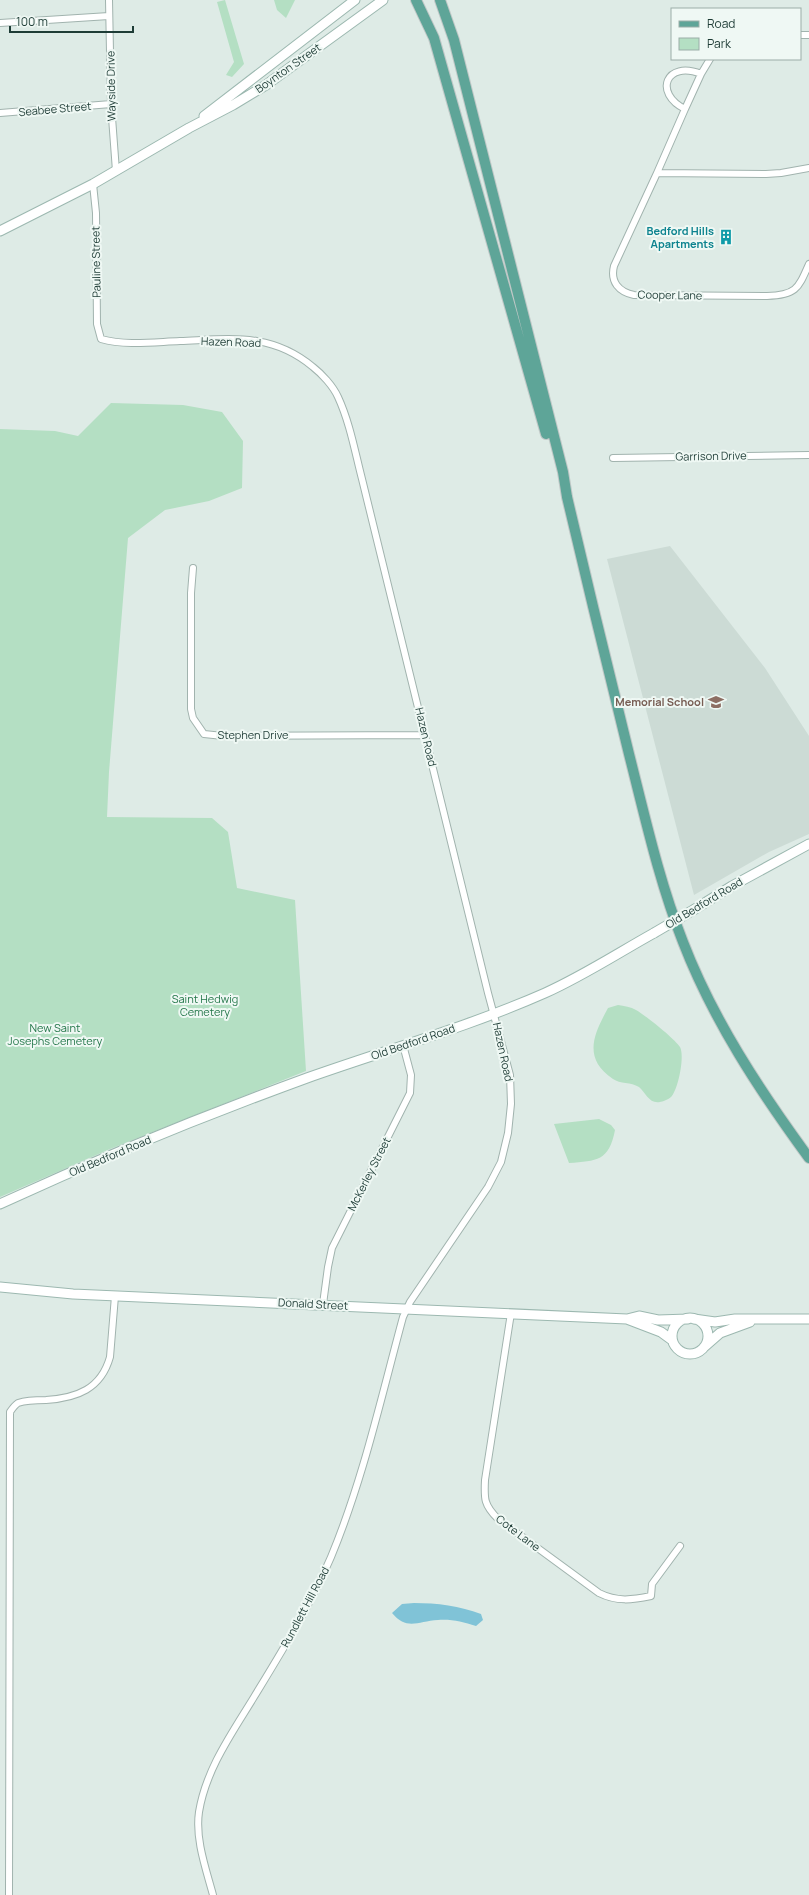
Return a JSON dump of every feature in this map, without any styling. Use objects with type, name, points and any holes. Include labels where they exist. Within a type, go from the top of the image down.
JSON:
[{"type":"main road","points":[[416,0],[434,38],[556,469],[566,497],[650,840],[677,926],[697,974],[731,1040],[746,1066],[809,1158]]},
{"type":"main road","points":[[440,0],[454,40],[506,244],[563,472],[566,497]]},
{"type":"street","name":"Wayside Drive","points":[[109,0],[111,104],[116,171]]},
{"type":"street","name":"Boynton Street","points":[[189,128],[355,0]]},
{"type":"street","name":"Boynton Street","points":[[0,231],[93,184],[266,85],[383,0]]},
{"type":"street","points":[[0,23],[109,16]]},
{"type":"street","name":"Cooper Lane","points":[[709,60],[700,74],[657,173],[614,266],[613,277],[617,287],[622,292],[634,295],[767,296],[788,294],[798,285],[809,264]]},
{"type":"street","points":[[685,108],[676,103],[668,95],[668,82],[675,73],[680,70],[687,70],[700,74]]},
{"type":"street","name":"Seabee Street","points":[[0,113],[111,104]]},
{"type":"street","points":[[657,173],[766,174],[809,168]]},
{"type":"street","name":"Pauline Street","points":[[93,184],[96,213],[97,324],[101,339]]},
{"type":"street","name":"Hazen Road","points":[[101,339],[127,343],[230,340],[272,343],[299,355],[321,373],[338,396],[348,423],[510,1075],[511,1104],[508,1133],[501,1162],[488,1187],[407,1308]]},
{"type":"street","name":"Garrison Drive","points":[[613,458],[809,455]]},
{"type":"street","name":"Stephen Drive","points":[[193,568],[191,592],[191,709],[193,718],[204,734],[223,736],[425,736]]},
{"type":"street","name":"Old Bedford Road","points":[[0,1204],[153,1137],[307,1078],[494,1013],[562,985],[738,883],[809,844]]},
{"type":"street","name":"McKerley Street","points":[[323,1304],[332,1248],[410,1093],[411,1075],[403,1045]]},
{"type":"street","name":"Donald Street","points":[[0,1287],[115,1296],[323,1304],[627,1319],[639,1316],[658,1320],[691,1319],[716,1322],[735,1319],[809,1319]]},
{"type":"street","points":[[9,1895],[10,1412],[17,1404],[26,1401],[73,1396],[82,1392],[97,1381],[108,1366],[110,1357],[113,1338],[115,1296]]},
{"type":"street","name":"Rundlett Hill Road","points":[[213,1895],[201,1850],[198,1832],[199,1813],[208,1777],[230,1735],[305,1611],[330,1559],[351,1505],[407,1308]]},
{"type":"street","name":"Cote Lane","points":[[511,1313],[485,1480],[485,1500],[488,1508],[498,1519],[599,1593],[612,1598],[627,1600],[651,1596],[652,1584],[680,1546]]},
{"type":"street","name":"Donald Street","points":[[627,1319],[661,1332],[672,1340],[678,1349],[688,1354],[694,1354],[725,1331],[757,1320]]},
{"type":"street","points":[[672,1340],[674,1328],[683,1320],[691,1319],[700,1322],[707,1331],[706,1343],[703,1348]]},
{"type":"shaded area","name":"Memorial School","points":[[670,546],[765,668],[809,736],[809,834],[769,852],[694,895],[607,559]]},
{"type":"green space","points":[[225,0],[244,64],[232,77],[226,75],[234,62],[217,2]]},
{"type":"green space","points":[[274,0],[295,0],[286,18],[277,10]]},
{"type":"green space","points":[[111,403],[183,405],[222,412],[243,441],[242,488],[209,501],[165,510],[128,538],[109,772],[107,817],[212,818],[228,832],[237,888],[295,900],[306,1071],[110,1149],[0,1197],[0,429],[55,431],[78,436]]},
{"type":"green space","points":[[618,1005],[636,1010],[653,1022],[680,1047],[682,1058],[681,1065],[676,1088],[671,1097],[660,1102],[650,1100],[639,1087],[613,1079],[603,1071],[597,1063],[594,1054],[595,1036],[608,1008]]},
{"type":"green space","points":[[599,1119],[611,1125],[615,1130],[609,1148],[605,1154],[594,1160],[569,1163],[554,1124]]},
{"type":"water","points":[[402,1604],[440,1604],[457,1607],[481,1614],[483,1620],[476,1626],[448,1620],[413,1624],[397,1619],[392,1613]]},
{"type":"place","name":"Bedford Hills Apartments","points":[[726,237]]},
{"type":"place","name":"Memorial School","points":[[716,702]]},
{"type":"park label","name":"Saint Hedwig Cemetery","points":[[205,1005]]},
{"type":"park label","name":"New Saint Josephs Cemetery","points":[[55,1034]]}]
